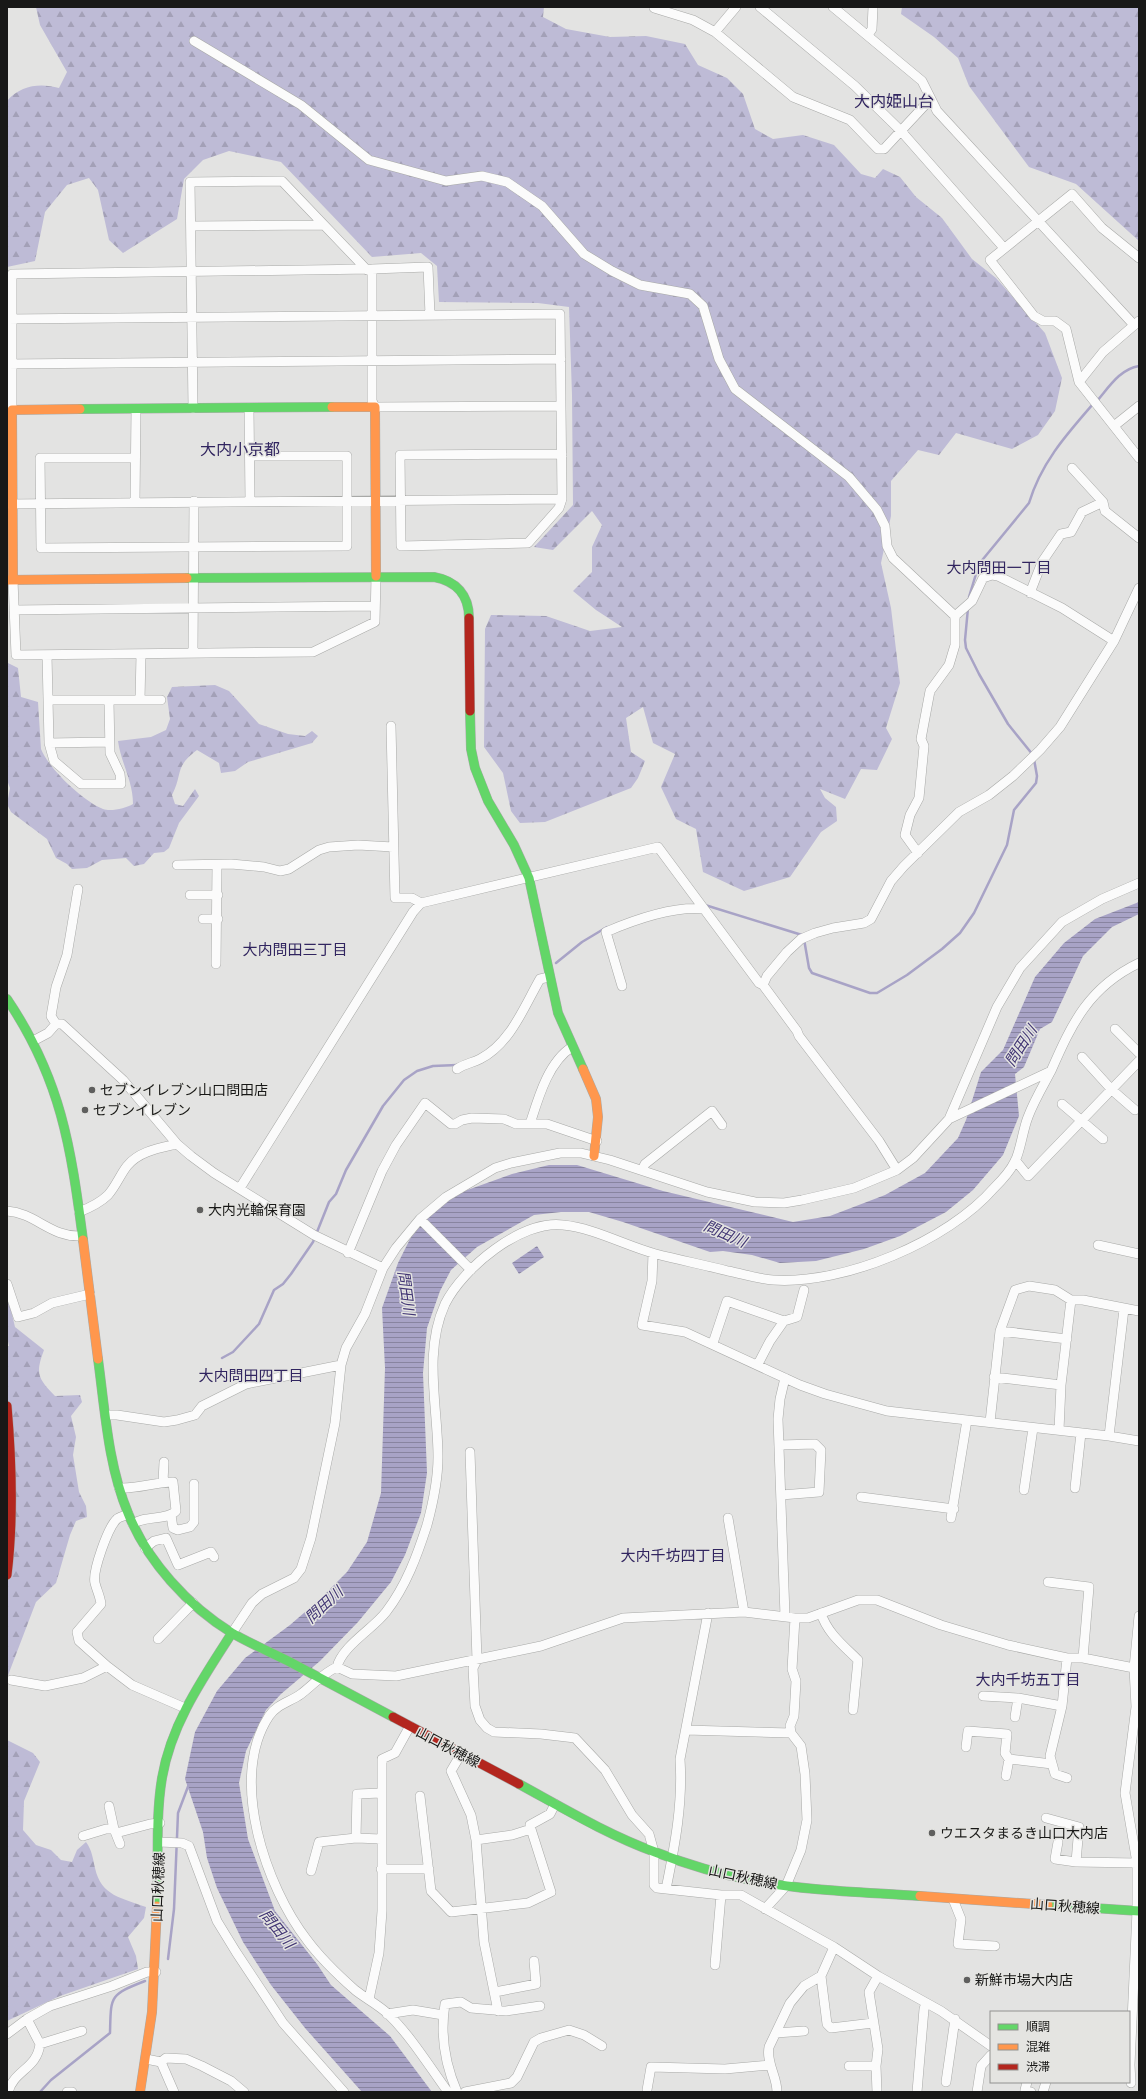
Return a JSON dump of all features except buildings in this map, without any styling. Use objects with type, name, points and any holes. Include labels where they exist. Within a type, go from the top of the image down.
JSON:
[{"type":"main road","points":[[376,576],[375,407],[9,410],[10,580],[376,576],[438,577],[450,581],[464,594],[469,607],[471,749],[473,765],[479,784],[495,816],[521,859],[529,878],[549,977],[562,1025],[596,1099],[598,1117],[597,1141],[594,1156]]},
{"type":"main road","points":[[7,999],[33,1041],[61,1110],[68,1142],[79,1212],[106,1415],[119,1488],[128,1514],[146,1548],[176,1586],[193,1603],[232,1633]]},
{"type":"main road","points":[[7,1406],[12,1449],[13,1499],[7,1575]]},
{"type":"main road","name":"山口秋穂線","points":[[140,2092],[146,2059],[156,1972],[159,1842],[165,1766],[172,1741],[185,1708],[232,1633],[254,1643],[555,1804],[654,1852],[728,1875],[786,1886],[1138,1911]]},
{"type":"street","points":[[715,32],[736,7]]},
{"type":"street","points":[[760,7],[855,86],[901,131],[1004,248]]},
{"type":"street","points":[[833,7],[922,81],[937,111],[1037,222],[1137,323],[1103,352],[1079,382]]},
{"type":"street","points":[[868,35],[872,29],[873,7]]},
{"type":"street","points":[[654,8],[693,20],[715,32],[793,97],[850,120],[878,149],[884,149],[924,105],[932,101]]},
{"type":"street","points":[[194,41],[301,105],[369,160],[446,181],[482,176],[507,182],[542,206],[584,254],[612,272],[640,286],[690,294],[703,306],[719,359],[735,389],[849,477],[877,510],[885,526],[887,546],[894,558],[955,616],[955,645],[949,665],[930,691],[921,739],[924,746],[919,798],[910,815],[905,835],[918,853]]},
{"type":"street","points":[[193,408],[190,182],[282,182],[323,225],[369,269],[373,316],[372,401],[375,407],[561,406]]},
{"type":"street","points":[[1139,258],[1102,228],[1072,194],[990,260],[1034,316],[1043,321],[1055,320],[1066,329],[1079,382],[1139,458]]},
{"type":"street","points":[[191,226],[323,225]]},
{"type":"street","points":[[9,410],[9,319],[12,274],[428,267],[430,315]]},
{"type":"street","points":[[9,319],[560,314],[561,359],[561,406],[562,454],[562,499],[559,508],[528,543],[401,546],[400,455],[562,454]]},
{"type":"street","points":[[10,364],[561,359]]},
{"type":"street","points":[[1114,426],[1139,406]]},
{"type":"street","points":[[249,408],[250,501]]},
{"type":"street","points":[[135,502],[136,409]]},
{"type":"street","points":[[135,458],[40,458],[41,548],[347,546],[347,456],[250,456]]},
{"type":"street","points":[[1072,468],[1103,502],[1106,511],[1139,538]]},
{"type":"street","points":[[10,504],[194,501],[562,499]]},
{"type":"street","points":[[193,653],[194,501]]},
{"type":"street","points":[[1030,593],[1042,562],[1061,534],[1071,532],[1082,512],[1103,502]]},
{"type":"street","points":[[955,616],[969,604],[984,578],[992,575],[998,576],[1062,608],[1114,641]]},
{"type":"street","points":[[10,580],[14,610],[16,655],[141,654],[313,652],[375,622],[376,576]]},
{"type":"street","points":[[763,985],[767,976],[787,952],[804,938],[833,928],[864,923],[870,919],[891,881],[959,812],[989,795],[1035,756],[1060,727],[1114,641],[1139,588]]},
{"type":"street","points":[[14,610],[375,606]]},
{"type":"street","points":[[47,654],[49,743],[54,761],[82,784],[121,784],[120,774],[110,753],[110,700]]},
{"type":"street","points":[[140,700],[141,654]]},
{"type":"street","points":[[49,700],[161,700]]},
{"type":"street","points":[[391,726],[395,898],[412,898],[421,903]]},
{"type":"street","points":[[49,743],[109,742]]},
{"type":"street","points":[[177,865],[237,864],[280,871],[289,869],[319,850],[329,847],[358,845],[393,847]]},
{"type":"street","points":[[240,1188],[413,912],[421,903],[529,878],[650,847],[658,847],[702,905],[727,942],[759,983],[763,985],[797,1031],[799,1036],[879,1141],[897,1170]]},
{"type":"street","points":[[216,964],[211,948],[218,919],[217,865]]},
{"type":"street","points":[[952,1118],[997,1007],[1020,968],[1062,922],[1102,899],[1139,883]]},
{"type":"street","points":[[56,1024],[51,1016],[56,987],[67,955],[78,889]]},
{"type":"street","points":[[190,895],[218,895]]},
{"type":"street","points":[[622,986],[606,932],[647,917],[702,905]]},
{"type":"street","points":[[203,919],[218,919]]},
{"type":"street","points":[[337,1667],[338,1662],[351,1646],[384,1615],[404,1587],[427,1524],[434,1498],[438,1460],[433,1372],[433,1351],[436,1331],[446,1302],[471,1270],[509,1238],[528,1230],[561,1224],[653,1253],[769,1280],[790,1281],[844,1272],[880,1261],[938,1235],[966,1215],[994,1189],[1016,1161],[1028,1114],[1047,1073],[1079,1012],[1095,993],[1139,963]]},
{"type":"street","points":[[457,1069],[464,1064],[480,1059],[501,1043],[508,1034],[540,979],[549,977]]},
{"type":"street","points":[[33,1041],[48,1033],[56,1024],[62,1024],[71,1030],[123,1080],[178,1144],[214,1173],[317,1236],[348,1253],[383,1268]]},
{"type":"street","points":[[1115,1029],[1139,1053]]},
{"type":"street","points":[[530,1124],[544,1083],[550,1072],[572,1047]]},
{"type":"street","points":[[1082,1057],[1112,1090],[1134,1110]]},
{"type":"street","points":[[1016,1161],[1028,1176],[1082,1122],[1139,1061]]},
{"type":"street","points":[[232,1633],[252,1603],[262,1594],[294,1578],[301,1568],[311,1538],[335,1424],[341,1365],[346,1348],[365,1314],[383,1268],[396,1248],[421,1220],[446,1197],[500,1166],[560,1153],[581,1153],[642,1170],[707,1192],[772,1204],[802,1200],[854,1188],[897,1170],[913,1158],[952,1118],[1047,1073]]},
{"type":"street","points":[[348,1253],[389,1158],[396,1145],[425,1103],[451,1124],[472,1118],[501,1119],[516,1124],[546,1124],[597,1141]]},
{"type":"street","points":[[1062,1104],[1103,1139]]},
{"type":"street","points":[[642,1170],[645,1164],[712,1111],[722,1125]]},
{"type":"street","points":[[79,1212],[93,1206],[108,1194],[127,1166],[135,1159],[147,1152],[178,1144]]},
{"type":"street","points":[[7,1211],[27,1216],[61,1235],[71,1237],[82,1236]]},
{"type":"street","points":[[421,1220],[471,1270]]},
{"type":"street","points":[[1098,1245],[1139,1254]]},
{"type":"street","points":[[653,1253],[652,1280],[642,1325],[685,1332],[713,1343],[785,1378],[825,1394],[887,1410],[1109,1436],[1139,1441]]},
{"type":"street","points":[[7,1284],[18,1317],[34,1313],[52,1303],[90,1294]]},
{"type":"street","points":[[990,1422],[1000,1331],[1015,1290],[1029,1286],[1055,1290],[1071,1300],[1083,1300],[1139,1311]]},
{"type":"street","points":[[713,1343],[727,1301],[784,1321],[797,1317],[804,1290]]},
{"type":"street","points":[[1059,1430],[1061,1384],[1071,1300]]},
{"type":"street","points":[[1109,1436],[1124,1309]]},
{"type":"street","points":[[758,1364],[770,1341],[784,1321]]},
{"type":"street","points":[[1000,1331],[1067,1339]]},
{"type":"street","points":[[106,1415],[117,1415],[164,1422],[177,1420],[196,1415],[202,1406],[246,1384],[341,1365]]},
{"type":"street","points":[[994,1377],[1061,1384]]},
{"type":"street","points":[[785,1378],[780,1399],[778,1419],[785,1616]]},
{"type":"street","points":[[951,1518],[954,1509],[967,1420]]},
{"type":"street","points":[[1024,1490],[1033,1428]]},
{"type":"street","points":[[1075,1488],[1081,1433]]},
{"type":"street","points":[[780,1445],[815,1444],[821,1450],[819,1492],[781,1495]]},
{"type":"street","points":[[470,1452],[477,1660],[473,1668],[474,1706],[480,1720],[487,1728],[494,1732],[541,1734],[576,1738],[605,1770],[632,1815],[649,1834],[654,1852],[654,1885],[657,1888],[721,1895],[741,1895],[765,1910],[834,1947],[878,1976],[955,2019],[990,2045]]},
{"type":"street","points":[[163,1482],[164,1462]]},
{"type":"street","points":[[119,1488],[173,1482],[176,1511],[172,1515],[142,1519],[133,1524]]},
{"type":"street","points":[[172,1515],[173,1528],[178,1530],[190,1527],[194,1522],[194,1484]]},
{"type":"street","points":[[861,1497],[954,1509]]},
{"type":"street","points":[[128,1514],[117,1519],[108,1533],[95,1570],[95,1583],[100,1594],[101,1604],[77,1632],[79,1641],[107,1666],[132,1685],[185,1708]]},
{"type":"street","points":[[728,1518],[744,1612]]},
{"type":"street","points":[[146,1548],[154,1541],[166,1538],[178,1565],[211,1551]]},
{"type":"street","points":[[1048,1582],[1089,1587],[1083,1658]]},
{"type":"street","points":[[448,2092],[408,2037],[387,2014],[369,1999],[356,1991],[321,1957],[293,1920],[267,1863],[255,1824],[251,1802],[251,1780],[257,1743],[269,1715],[280,1705],[299,1696],[318,1677],[329,1670],[337,1667],[352,1674],[396,1676],[541,1646],[614,1620],[708,1613],[744,1612],[795,1618],[808,1618],[858,1600],[877,1600],[941,1625],[1008,1645],[1067,1658],[1083,1658],[1134,1668]]},
{"type":"street","points":[[158,1639],[193,1603]]},
{"type":"street","points":[[666,1889],[673,1858],[680,1813],[682,1782],[680,1759],[708,1613]]},
{"type":"street","points":[[821,1613],[824,1623],[836,1639],[858,1660],[853,1710]]},
{"type":"street","points":[[1132,2083],[1130,2065],[1138,1911],[1137,1863],[1125,1793],[1135,1741],[1136,1707],[1134,1668],[1139,1616]]},
{"type":"street","points":[[765,1910],[786,1886],[801,1850],[807,1820],[805,1774],[801,1746],[791,1733],[790,1726],[794,1716],[796,1681],[792,1669],[795,1618]]},
{"type":"street","points":[[1067,1658],[1062,1706],[1050,1756],[1054,1774],[1067,1778]]},
{"type":"street","points":[[11,1680],[44,1686],[83,1678],[107,1666]]},
{"type":"street","points":[[983,1696],[1018,1698],[1062,1706]]},
{"type":"street","points":[[1015,1717],[1018,1698]]},
{"type":"street","points":[[369,1999],[379,1953],[382,1911],[382,1759],[395,1753],[410,1726]]},
{"type":"street","points":[[686,1730],[791,1733]]},
{"type":"street","points":[[966,1747],[968,1731],[1007,1734],[1005,1753],[1009,1759],[1006,1776]]},
{"type":"street","points":[[461,1754],[451,1771],[471,1815],[476,1840],[484,1942],[498,2011]]},
{"type":"street","points":[[1009,1759],[1052,1764]]},
{"type":"street","points":[[356,1838],[357,1794],[381,1793]]},
{"type":"street","points":[[420,1796],[431,1891],[451,1912],[528,1903],[551,1892],[530,1825],[550,1814],[555,1804]]},
{"type":"street","points":[[109,1806],[120,1844]]},
{"type":"street","points":[[1046,1818],[1079,1827],[1076,1862]]},
{"type":"street","points":[[83,1836],[106,1829],[115,1831],[160,1823]]},
{"type":"street","points":[[476,1840],[531,1830]]},
{"type":"street","points":[[311,1871],[319,1842],[356,1838],[381,1839]]},
{"type":"street","points":[[159,1842],[178,1843],[189,1846],[208,1901],[236,1952],[283,2023],[344,2092]]},
{"type":"street","points":[[1058,1842],[1054,1859],[1076,1862],[1137,1863]]},
{"type":"street","points":[[381,1869],[429,1869]]},
{"type":"street","points":[[715,1965],[721,1895]]},
{"type":"street","points":[[953,1899],[961,1919],[958,1944],[995,1946]]},
{"type":"street","points":[[834,1947],[821,1976],[827,2024],[831,2028],[873,2023]]},
{"type":"street","points":[[494,1992],[536,1984],[534,1961]]},
{"type":"street","points":[[7,2034],[27,2019],[50,2006],[106,1988],[147,1972],[156,1972]]},
{"type":"street","points":[[777,2092],[768,2053],[790,2003],[804,1986],[821,1976]]},
{"type":"street","points":[[877,2092],[876,2066],[878,2049],[869,1992],[878,1976]]},
{"type":"street","points":[[457,2092],[451,2078],[442,2031],[445,2004],[461,2002],[472,2008],[498,2011],[540,2006]]},
{"type":"street","points":[[917,2092],[924,2009],[926,2003]]},
{"type":"street","points":[[387,2014],[413,2010],[443,2015]]},
{"type":"street","points":[[8,2092],[10,2084],[39,2056],[40,2044],[27,2019]]},
{"type":"street","points":[[946,2082],[955,2019]]},
{"type":"street","points":[[465,2092],[511,2083],[517,2077],[534,2042],[541,2038],[569,2030],[584,2035],[602,2046]]},
{"type":"street","points":[[40,2044],[82,2031]]},
{"type":"street","points":[[776,2033],[804,2031]]},
{"type":"street","points":[[977,2092],[981,2066],[990,2056]]},
{"type":"street","points":[[146,2059],[161,2062],[166,2058],[186,2060],[231,2081],[244,2092]]},
{"type":"street","points":[[161,2062],[174,2092]]},
{"type":"street","points":[[647,2090],[651,2067],[725,2070],[770,2066]]},
{"type":"street","points":[[849,2066],[876,2066]]},
{"type":"street","points":[[1027,2083],[1025,2090],[1031,2092]]},
{"type":"street","points":[[66,2092],[72,2092]]},
{"type":"green space","points":[[36,7],[544,7],[543,17],[566,29],[610,37],[646,36],[685,44],[698,65],[727,78],[743,94],[755,129],[773,139],[803,135],[834,145],[861,174],[875,178],[883,169],[900,177],[916,197],[942,218],[972,259],[996,278],[1045,333],[1062,378],[1055,411],[1038,435],[1012,449],[956,433],[939,455],[918,450],[891,481],[891,516],[881,563],[891,608],[900,683],[886,728],[892,739],[877,770],[861,769],[845,799],[820,789],[825,798],[836,807],[837,821],[821,832],[790,877],[744,891],[703,872],[696,829],[676,819],[661,787],[675,754],[653,743],[643,707],[626,718],[631,752],[645,761],[638,778],[631,788],[545,822],[520,823],[511,811],[503,773],[484,747],[485,629],[491,615],[546,616],[590,631],[622,627],[596,610],[573,591],[592,572],[592,547],[602,525],[592,511],[553,550],[534,547],[573,505],[572,395],[569,307],[538,303],[439,302],[437,266],[421,253],[372,257],[281,162],[229,151],[203,160],[184,179],[177,219],[123,253],[109,240],[98,190],[89,178],[67,185],[45,212],[35,261],[7,267],[7,101],[18,92],[31,87],[52,86],[59,88],[67,72],[40,25]]},
{"type":"green space","points":[[902,7],[1139,7],[1139,241],[1076,184],[1029,167],[969,86],[958,58],[934,37],[901,14]]},
{"type":"green space","points":[[7,640],[8,663],[18,668],[21,697],[38,702],[41,749],[45,757],[59,775],[77,792],[95,805],[106,810],[118,809],[133,804],[131,788],[118,741],[151,737],[166,730],[170,719],[167,697],[172,687],[215,685],[229,691],[259,724],[288,734],[305,736],[312,731],[318,736],[312,743],[248,762],[235,771],[221,773],[219,763],[197,750],[185,761],[182,766],[172,795],[175,804],[183,806],[195,789],[199,796],[179,823],[169,848],[164,852],[154,853],[144,864],[134,866],[126,858],[102,860],[87,868],[72,869],[67,864],[56,858],[47,839],[11,812],[7,804],[10,788],[7,780]]},
{"type":"green space","points":[[7,1294],[15,1327],[44,1350],[39,1370],[45,1385],[55,1396],[80,1395],[82,1402],[71,1416],[76,1437],[73,1455],[79,1492],[86,1506],[87,1517],[76,1521],[70,1535],[56,1583],[36,1602],[7,1678],[7,1346],[9,1346],[7,1337]]},
{"type":"green space","points":[[7,1740],[33,1753],[40,1762],[24,1801],[23,1830],[36,1845],[51,1850],[61,1860],[72,1862],[77,1850],[86,1842],[91,1851],[95,1868],[102,1885],[114,1895],[146,1907],[144,1918],[128,1937],[136,1956],[138,1969],[60,1996],[7,2021]]},
{"type":"water","name":"問田川","points":[[1139,902],[1139,914],[1112,927],[1083,956],[1052,1022],[1040,1029],[1024,1067],[1015,1074],[1019,1116],[1003,1155],[973,1190],[946,1212],[900,1236],[864,1249],[816,1261],[780,1263],[752,1255],[723,1251],[710,1252],[589,1212],[561,1212],[534,1215],[477,1247],[451,1270],[440,1291],[427,1328],[423,1373],[427,1473],[421,1513],[405,1555],[391,1582],[358,1622],[320,1661],[281,1694],[266,1710],[246,1751],[239,1783],[248,1839],[275,1911],[317,1964],[331,1985],[390,2036],[432,2092],[362,2092],[305,2028],[271,1985],[243,1942],[217,1888],[207,1858],[203,1832],[185,1779],[195,1732],[217,1691],[245,1658],[290,1625],[320,1599],[347,1572],[367,1542],[381,1493],[385,1368],[382,1308],[398,1263],[411,1237],[428,1217],[459,1193],[512,1174],[549,1165],[577,1165],[663,1191],[793,1222],[830,1216],[885,1195],[925,1173],[958,1138],[966,1120],[981,1072],[1003,1050],[1035,977],[1064,943],[1095,919]]},
{"type":"water","points":[[537,1246],[544,1257],[519,1274],[512,1263]]},
{"type":"waterway","points":[[1097,401],[1121,375],[1126,371],[1139,366]]},
{"type":"waterway","points":[[969,597],[979,564],[1029,503],[1047,462],[1064,438],[1093,404]]},
{"type":"waterway","points":[[968,608],[965,640],[966,648],[1008,724],[1033,755]]},
{"type":"waterway","points":[[804,939],[809,968],[812,973],[870,993],[877,993],[907,975],[942,949],[960,933],[974,913],[1007,845],[1014,810],[1036,783],[1037,776],[1034,759]]},
{"type":"waterway","points":[[705,905],[802,935]]},
{"type":"waterway","points":[[556,963],[582,942],[607,927]]},
{"type":"waterway","points":[[222,1358],[233,1352],[259,1324],[274,1290],[283,1284],[313,1242],[329,1202],[336,1194],[346,1170],[383,1106],[404,1080],[417,1071],[433,1066],[457,1065]]},
{"type":"waterway","points":[[168,1959],[174,1909],[178,1813],[189,1784]]},
{"type":"waterway","points":[[40,2092],[51,2080],[110,2033],[111,2011],[114,1998],[124,1990],[145,1981]]},
{"type":"traffic: fast","points":[[80,409],[332,407]]},
{"type":"traffic: fast","points":[[187,578],[434,577],[449,582],[460,590],[467,602],[469,618]]},
{"type":"traffic: fast","points":[[470,711],[471,749],[475,768],[488,801],[514,845],[529,878],[558,1013],[583,1069]]},
{"type":"traffic: fast","points":[[7,999],[40,1057],[52,1086],[68,1144],[74,1174],[83,1240]]},
{"type":"traffic: fast","points":[[98,1359],[108,1437],[121,1495],[136,1531],[146,1548],[171,1581],[200,1610],[232,1633],[393,1717]]},
{"type":"traffic: fast","points":[[157,1906],[158,1826],[160,1794],[166,1758],[180,1720],[199,1684],[232,1633]]},
{"type":"traffic: fast","points":[[519,1784],[620,1838],[691,1865],[715,1872],[739,1878],[793,1887],[920,1896]]},
{"type":"traffic: fast","points":[[1048,1905],[1139,1911]]},
{"type":"traffic: slow","points":[[332,407],[375,407],[376,576]]},
{"type":"traffic: slow","points":[[13,580],[12,410],[80,409]]},
{"type":"traffic: slow","points":[[7,580],[187,578]]},
{"type":"traffic: slow","points":[[583,1069],[596,1099],[598,1117],[594,1156]]},
{"type":"traffic: slow","points":[[83,1240],[98,1359]]},
{"type":"traffic: slow","points":[[920,1896],[1048,1905]]},
{"type":"traffic: slow","points":[[140,2092],[152,2012],[157,1906]]},
{"type":"traffic: jam","points":[[469,618],[470,711]]},
{"type":"traffic: jam","points":[[7,1406],[12,1490],[11,1533],[7,1575]]},
{"type":"traffic: jam","points":[[393,1717],[519,1784]]},
{"type":"place","name":"セブンイレブン山口問田店","points":[[92,1090]]},
{"type":"place","name":"セブンイレブン","points":[[85,1110]]},
{"type":"place","name":"大内光輪保育園","points":[[200,1210]]},
{"type":"place","name":"ウエスタまるき山口大内店","points":[[932,1833]]},
{"type":"place","name":"新鮮市場大内店","points":[[967,1980]]},
{"type":"district","name":"大内姫山台","points":[[894,101]]},
{"type":"district","name":"大内小京都","points":[[240,449]]},
{"type":"district","name":"大内問田一丁目","points":[[999,568]]},
{"type":"district","name":"大内問田三丁目","points":[[295,950]]},
{"type":"district","name":"大内問田四丁目","points":[[251,1376]]},
{"type":"district","name":"大内千坊四丁目","points":[[673,1556]]},
{"type":"district","name":"大内千坊五丁目","points":[[1028,1680]]}]
